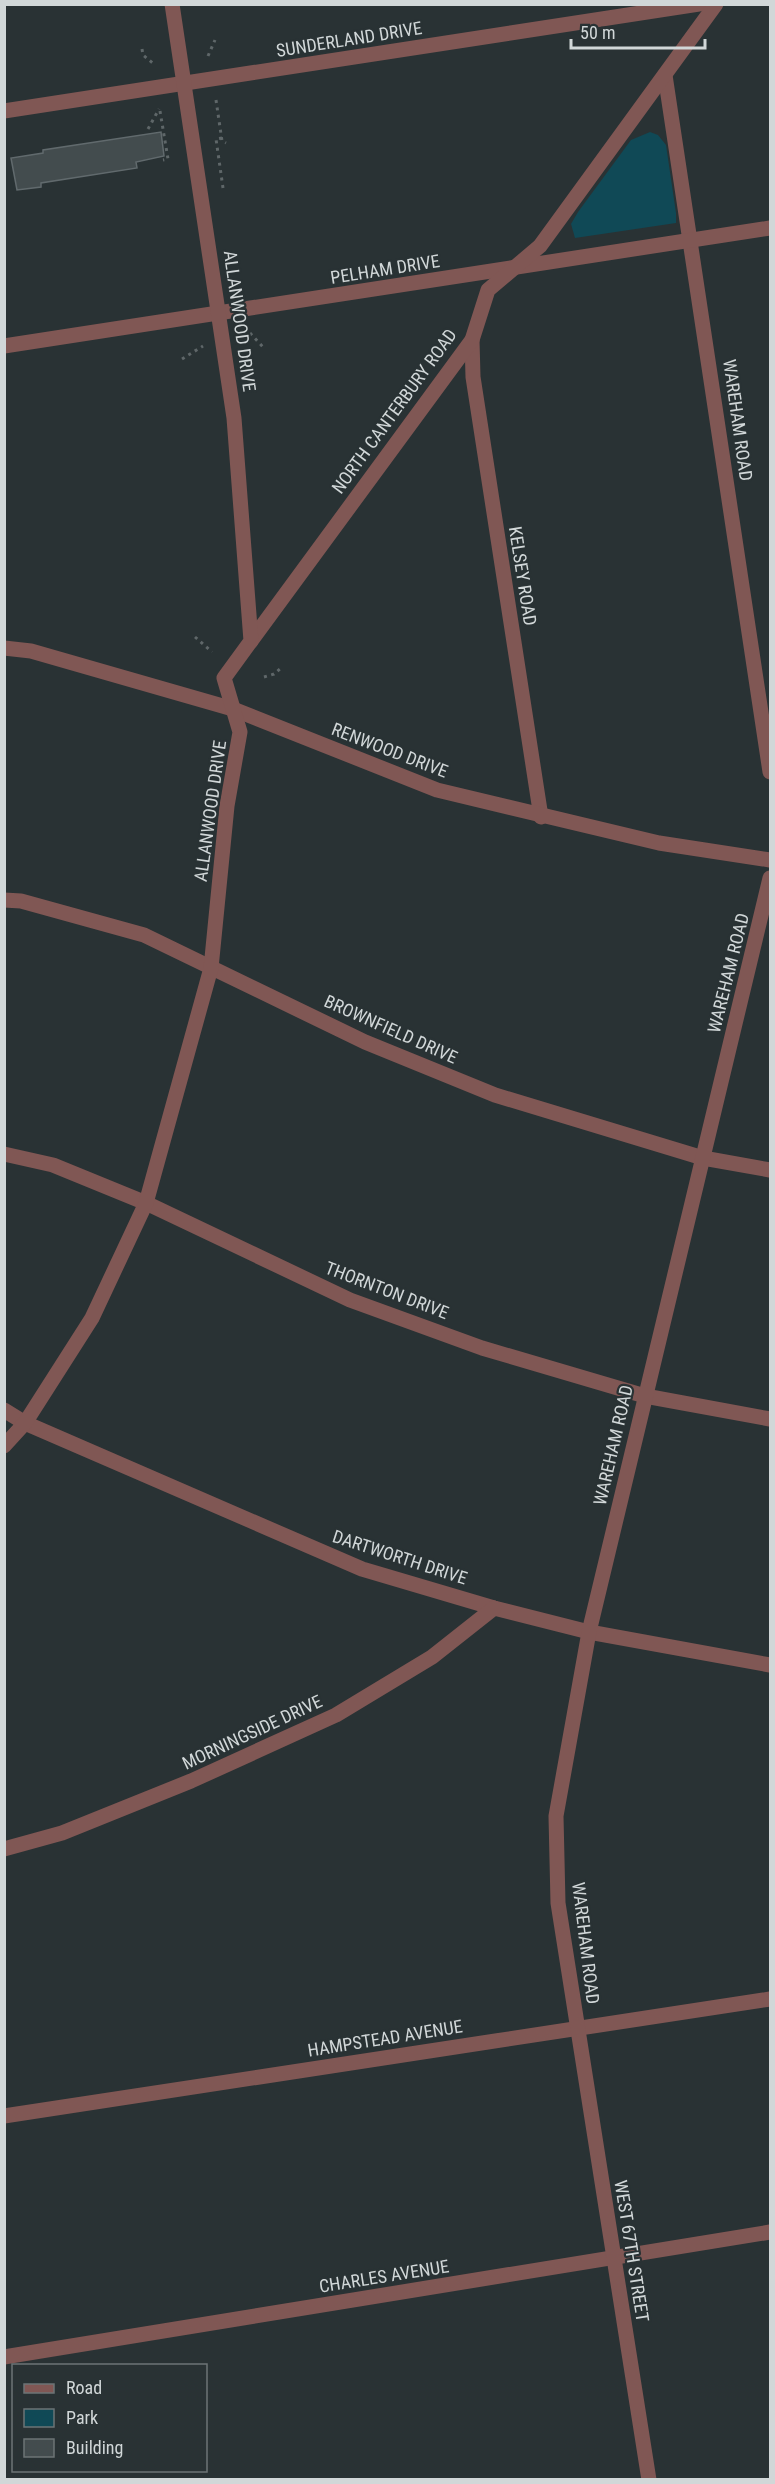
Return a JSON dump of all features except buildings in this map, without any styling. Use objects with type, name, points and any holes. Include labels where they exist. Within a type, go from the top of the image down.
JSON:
[{"type":"street","name":"ALLANWOOD DRIVE","points":[[4,1446],[26,1423],[92,1318],[146,1203],[211,968],[227,806],[240,732],[224,678],[251,641],[234,418],[172,4]]},
{"type":"street","name":"SUNDERLAND DRIVE","points":[[4,111],[699,4]]},
{"type":"street","name":"NORTH CANTERBURY ROAD","points":[[251,641],[472,340],[488,290],[540,246],[716,4]]},
{"type":"street","name":"WAREHAM ROAD","points":[[665,75],[771,772]]},
{"type":"street","name":"PELHAM DRIVE","points":[[4,346],[771,228]]},
{"type":"street","name":"KELSEY ROAD","points":[[472,340],[475,389],[541,817]]},
{"type":"street","name":"RENWOOD DRIVE","points":[[4,648],[31,651],[233,709],[437,790],[541,817],[659,843],[771,860]]},
{"type":"street","name":"WAREHAM ROAD","points":[[578,2029],[558,1903],[556,1816],[589,1632],[771,878]]},
{"type":"street","name":"BROWNFIELD DRIVE","points":[[4,900],[21,901],[144,934],[365,1042],[495,1095],[703,1158],[771,1170]]},
{"type":"street","name":"THORNTON DRIVE","points":[[4,1154],[53,1165],[146,1203],[350,1300],[482,1348],[645,1396],[771,1419]]},
{"type":"street","name":"DARTWORTH DRIVE","points":[[4,1410],[26,1423],[362,1569],[494,1608],[589,1632],[771,1665]]},
{"type":"street","name":"MORNINGSIDE DRIVE","points":[[4,1849],[63,1833],[191,1781],[336,1715],[432,1657],[494,1608]]},
{"type":"street","name":"HAMPSTEAD AVENUE","points":[[4,2116],[771,1998]]},
{"type":"street","name":"WEST 67TH STREET","points":[[578,2029],[649,2480]]},
{"type":"street","name":"CHARLES AVENUE","points":[[4,2357],[771,2232]]},
{"type":"path","points":[[208,56],[215,40]]},
{"type":"path","points":[[142,49],[143,55],[155,65]]},
{"type":"path","points":[[216,100],[222,138],[226,143]]},
{"type":"path","points":[[148,129],[159,110],[168,159],[163,160]]},
{"type":"path","points":[[222,138],[216,139],[224,188]]},
{"type":"path","points":[[250,333],[263,347]]},
{"type":"path","points":[[182,359],[203,346]]},
{"type":"path","points":[[195,636],[212,652]]},
{"type":"path","points":[[264,677],[272,676],[281,668]]},
{"type":"green space","points":[[650,132],[658,135],[666,145],[676,223],[575,238],[571,224],[578,212],[631,140]]}]
